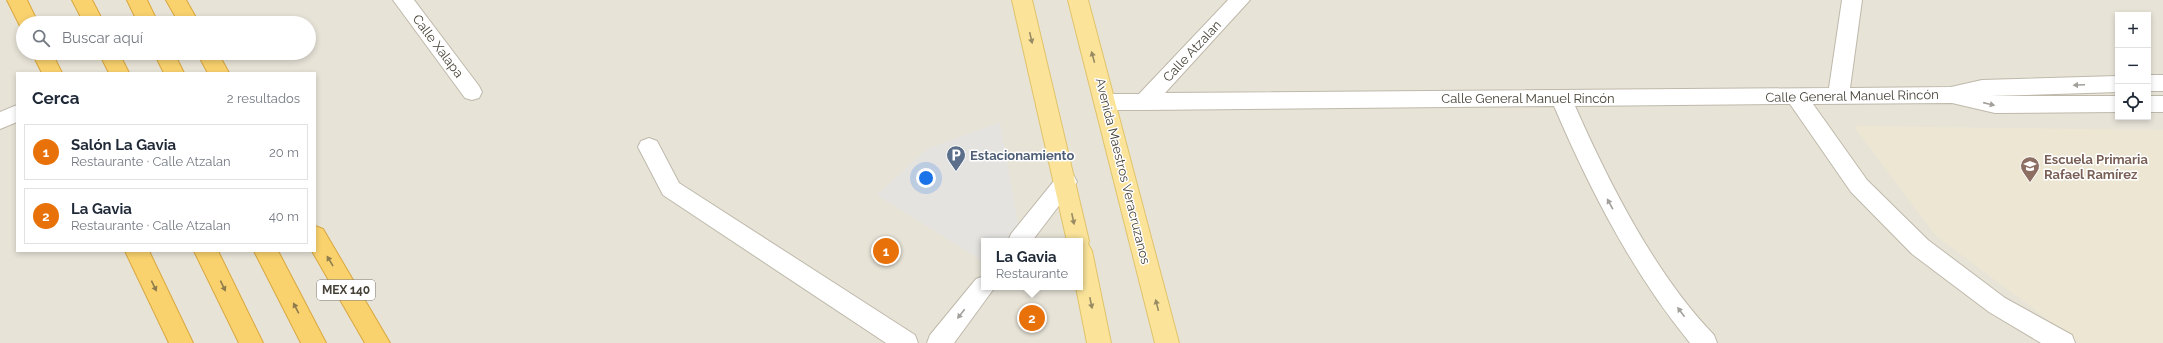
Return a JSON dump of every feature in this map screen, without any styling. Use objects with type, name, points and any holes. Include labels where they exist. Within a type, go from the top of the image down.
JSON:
[{"type":"highway","points":[[17,0],[25,16]]},
{"type":"highway","points":[[137,0],[145,16]]},
{"type":"highway","points":[[176,0],[185,16]]},
{"type":"highway","points":[[46,60],[52,72]]},
{"type":"highway","points":[[112,60],[118,72]]},
{"type":"highway","points":[[168,60],[174,72]]},
{"type":"highway","points":[[211,60],[218,72]]},
{"type":"highway","name":"MEX 140","points":[[316,238],[378,343]]},
{"type":"highway","points":[[137,252],[181,343]]},
{"type":"highway","points":[[206,252],[251,343]]},
{"type":"highway","points":[[267,252],[314,343]]},
{"type":"main road","points":[[1022,0],[1066,182],[1077,238]]},
{"type":"main road","name":"Avenida Maestros Veracruzanos","points":[[1078,0],[1167,343]]},
{"type":"main road","points":[[1083,266],[1099,343]]},
{"type":"street","name":"Calle Xalapa","points":[[403,0],[472,92]]},
{"type":"street","name":"Calle Atzalan","points":[[1144,102],[1240,0]]},
{"type":"street","points":[[1838,96],[1852,0]]},
{"type":"street","points":[[2151,83],[2163,83]]},
{"type":"street","name":"Calle General Manuel Rincón","points":[[1105,102],[1951,95],[1982,88],[2115,84]]},
{"type":"street","name":"Calle General Manuel Rincón","points":[[1951,95],[1995,105],[2115,104]]},
{"type":"street","points":[[1796,97],[1859,186],[1920,247],[1997,305],[2063,343]]},
{"type":"street","points":[[1561,98],[1591,169],[1624,229],[1663,289],[1701,342]]},
{"type":"street","points":[[2151,104],[2163,104]]},
{"type":"street","points":[[0,121],[16,113]]},
{"type":"street","points":[[649,147],[671,189],[906,343]]},
{"type":"street","points":[[1021,238],[1066,182]]},
{"type":"street","points":[[939,343],[981,290]]},
{"type":"shaded area","points":[[0,0],[2163,0],[2163,343],[0,343]]},
{"type":"shaded area","name":"Estacionamiento","points":[[1000,122],[1019,230],[1015,238],[981,238],[981,260],[877,195],[927,149]]},
{"type":"shaded area","name":"Escuela Primaria Rafael Ramírez","points":[[1854,126],[2163,130],[2163,343],[2079,343],[1936,236]]},
{"type":"place","name":"Estacionamiento","points":[[956,172]]},
{"type":"place","name":"Escuela Primaria Rafael Ramírez","points":[[2030,183]]},
{"type":"place","name":"Salón La Gavia","points":[[886,251]]},
{"type":"place","name":"La Gavia","points":[[1032,318]]}]
